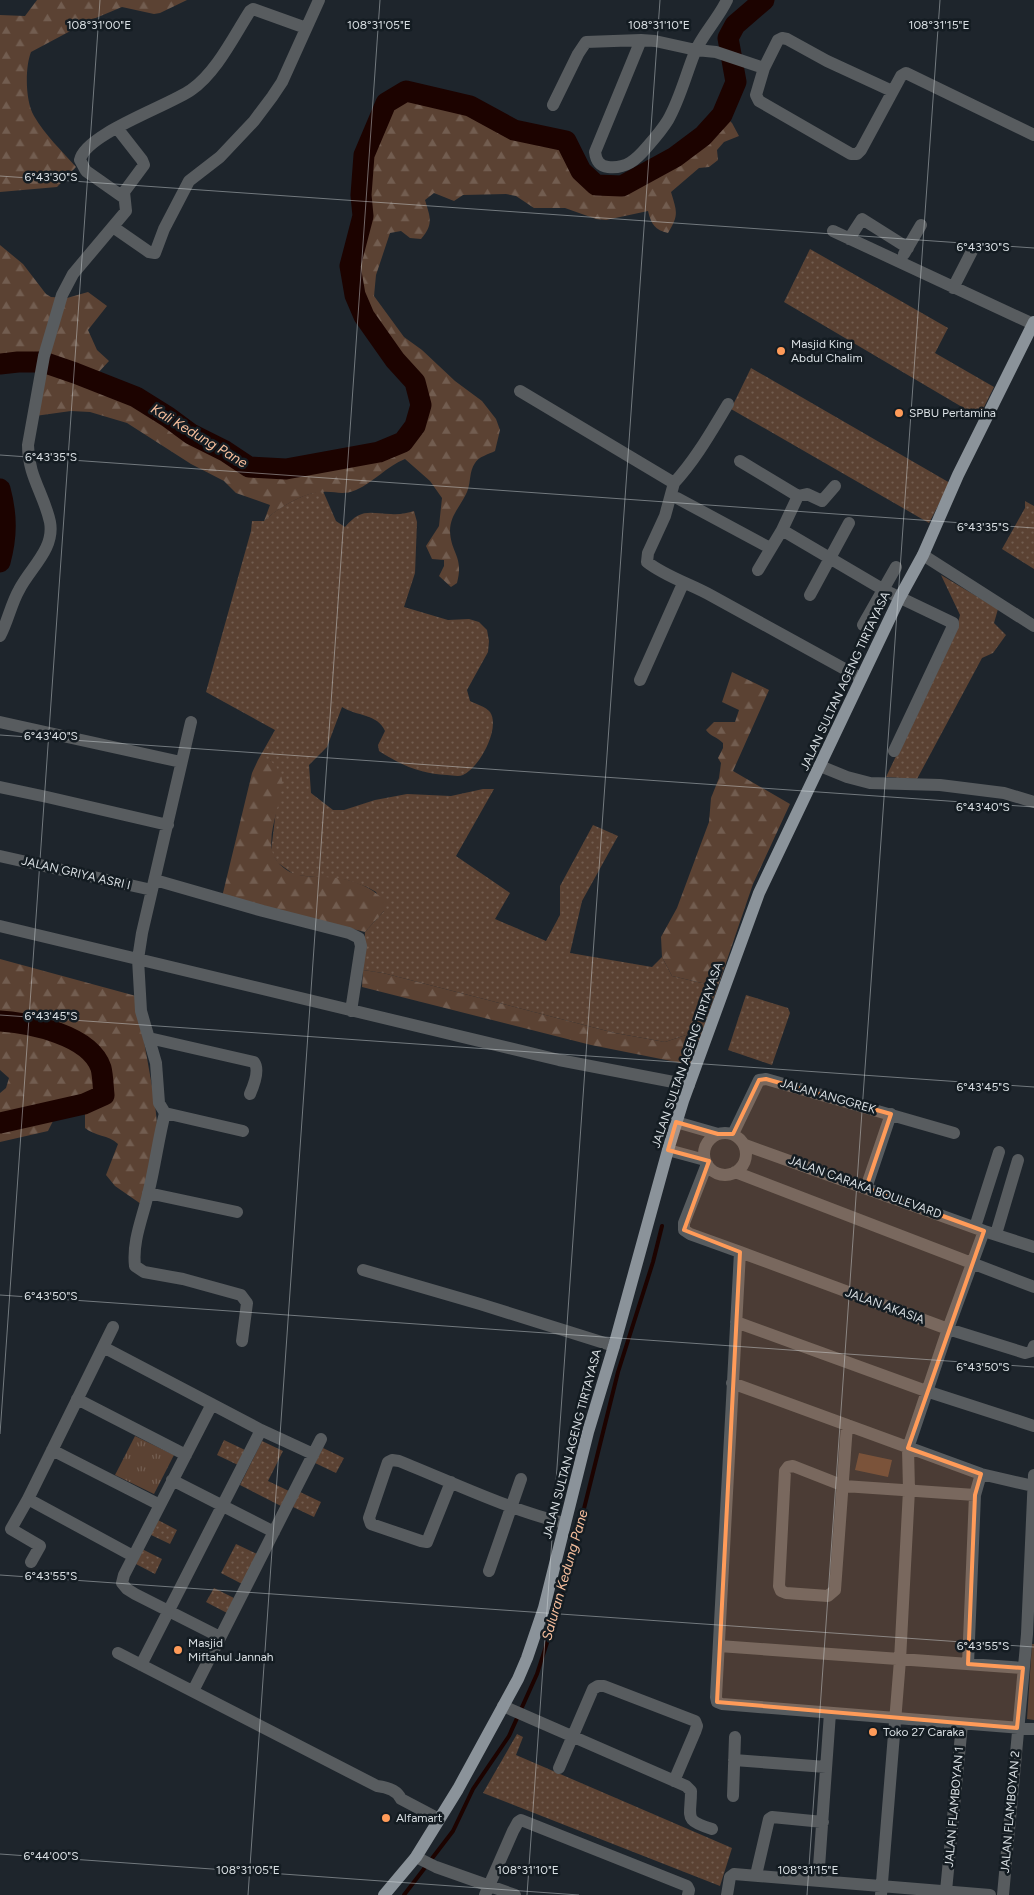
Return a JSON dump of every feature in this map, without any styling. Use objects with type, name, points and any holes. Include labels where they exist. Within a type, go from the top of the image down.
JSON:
[{"type":"main road","name":"JALAN SULTAN AGENG TIRTAYASA","points":[[384,1895],[420,1859],[439,1819],[508,1708],[532,1646],[544,1608],[588,1432],[680,1123],[688,1085],[759,894],[828,770],[861,678],[929,558],[958,475],[1033,323]]},
{"type":"street","points":[[113,227],[149,252],[155,253],[164,229],[187,184],[220,157],[254,121],[282,82],[319,0]]},
{"type":"street","points":[[641,40],[595,152],[596,159],[600,165],[623,167],[636,160],[660,133],[669,119],[696,50],[720,16],[727,0]]},
{"type":"street","points":[[124,197],[86,171],[80,160],[82,153],[89,146],[117,128],[191,90],[202,81],[253,9],[306,28]]},
{"type":"street","points":[[892,91],[782,38],[778,40],[760,66],[756,95],[759,101],[851,154],[857,154],[861,150],[892,91],[901,76],[906,73],[1034,135]]},
{"type":"street","points":[[553,105],[585,44],[590,42],[655,41],[696,50],[716,52],[760,66]]},
{"type":"street","points":[[0,636],[18,591],[46,549],[50,538],[49,518],[34,480],[28,459],[28,445],[44,356],[62,295],[73,274],[126,211],[124,197],[126,189],[144,163],[117,128]]},
{"type":"street","points":[[849,239],[862,219],[908,248]]},
{"type":"street","points":[[899,263],[922,226]]},
{"type":"street","points":[[832,231],[1033,323]]},
{"type":"street","points":[[953,288],[972,251]]},
{"type":"street","points":[[520,391],[674,483]]},
{"type":"street","points":[[728,404],[703,446],[674,483],[665,516],[646,560],[661,571],[750,616],[861,678]]},
{"type":"street","points":[[740,460],[798,496],[807,494],[822,500],[835,486]]},
{"type":"street","points":[[758,570],[782,530],[798,496]]},
{"type":"street","points":[[677,498],[770,548]]},
{"type":"street","points":[[810,595],[849,523]]},
{"type":"street","points":[[782,530],[884,590],[951,622],[953,626],[894,751]]},
{"type":"street","points":[[929,558],[1034,626]]},
{"type":"street","points":[[863,625],[896,567]]},
{"type":"street","points":[[640,680],[681,588],[685,583]]},
{"type":"street","points":[[0,722],[181,762]]},
{"type":"street","points":[[191,722],[153,885],[138,959],[141,1011],[156,1063],[158,1103],[164,1113],[135,1248],[135,1266],[144,1272],[182,1279],[241,1296],[246,1303],[242,1341]]},
{"type":"street","points":[[828,770],[870,783],[940,785],[1004,793],[1034,802]]},
{"type":"street","points":[[0,787],[47,796],[168,825]]},
{"type":"street","name":"JALAN GRIYA ASRI I","points":[[0,856],[153,885],[349,932],[359,938],[361,946],[351,1011]]},
{"type":"street","points":[[0,926],[559,1060],[688,1085]]},
{"type":"street","points":[[149,1038],[254,1062],[256,1070],[250,1094]]},
{"type":"street","name":"JALAN ANGGREK","points":[[734,1134],[759,1080],[766,1079],[954,1132]]},
{"type":"street","points":[[164,1113],[243,1131]]},
{"type":"street","points":[[866,1188],[891,1114]]},
{"type":"street","points":[[680,1123],[718,1134]]},
{"type":"street","points":[[671,1151],[692,1156],[706,1162],[713,1170],[720,1174],[728,1174],[735,1172],[741,1167],[745,1160],[745,1145],[734,1134],[718,1134],[711,1138],[706,1145],[704,1152],[706,1162]]},
{"type":"street","name":"JALAN CARAKA BOULEVARD","points":[[745,1145],[1034,1246]]},
{"type":"street","points":[[985,1230],[998,1152]]},
{"type":"street","points":[[881,1890],[900,1660],[909,1490],[908,1448],[926,1391],[972,1263],[985,1230],[1018,1160]]},
{"type":"street","name":"JALAN AKASIA","points":[[706,1162],[684,1223],[684,1230],[690,1234],[948,1329],[1025,1353],[1033,1348]]},
{"type":"street","points":[[735,1172],[1034,1287]]},
{"type":"street","points":[[148,1193],[237,1212]]},
{"type":"street","points":[[740,1252],[717,1702],[722,1704],[1034,1729]]},
{"type":"street","points":[[363,1270],[614,1346]]},
{"type":"street","points":[[736,1322],[926,1391],[1034,1426]]},
{"type":"street","points":[[31,1562],[40,1546],[11,1529],[28,1499],[112,1326]]},
{"type":"street","points":[[103,1347],[261,1430],[313,1454]]},
{"type":"street","points":[[732,1383],[981,1474],[1034,1481]]},
{"type":"street","points":[[77,1399],[186,1455]]},
{"type":"street","points":[[212,1404],[133,1556],[122,1583],[127,1589],[168,1612],[220,1637]]},
{"type":"street","points":[[847,1425],[844,1486],[835,1590],[828,1596],[786,1593],[779,1586],[785,1471],[788,1467],[793,1466],[844,1486],[975,1495]]},
{"type":"street","points":[[141,1665],[261,1430]]},
{"type":"street","points":[[193,1691],[321,1439]]},
{"type":"street","points":[[52,1450],[160,1504]]},
{"type":"street","points":[[450,1482],[427,1542],[371,1524],[369,1518],[388,1462],[392,1460],[399,1461],[531,1515],[564,1523]]},
{"type":"street","points":[[968,1664],[975,1495],[981,1474]]},
{"type":"street","points":[[489,1571],[521,1479]]},
{"type":"street","points":[[172,1480],[274,1532]]},
{"type":"street","name":"JALAN FLAMBOYAN 2","points":[[1003,1895],[1023,1668],[1030,1634],[1034,1481]]},
{"type":"street","points":[[28,1499],[133,1556]]},
{"type":"street","points":[[719,1646],[1023,1668]]},
{"type":"street","points":[[118,1653],[377,1786],[392,1790],[401,1799],[439,1819]]},
{"type":"street","points":[[559,1768],[593,1689],[598,1686],[604,1686],[695,1721],[697,1726],[695,1732],[674,1781]]},
{"type":"street","points":[[508,1708],[686,1786],[691,1791],[689,1815],[691,1820],[695,1824],[712,1830]]},
{"type":"street","points":[[818,1881],[830,1713]]},
{"type":"street","name":"JALAN FLAMBOYAN 1","points":[[946,1891],[962,1724]]},
{"type":"street","points":[[732,1796],[735,1737]]},
{"type":"street","points":[[734,1760],[826,1766]]},
{"type":"street","points":[[756,1875],[769,1818],[823,1822]]},
{"type":"street","points":[[487,1890],[513,1831],[521,1820],[686,1886],[689,1890],[688,1895]]},
{"type":"street","points":[[420,1859],[487,1890],[515,1895]]},
{"type":"street","points":[[727,1895],[731,1875],[756,1875],[881,1890],[946,1891],[990,1895]]},
{"type":"highlighted area","points":[[766,1079],[891,1114],[866,1188],[984,1231],[908,1448],[981,1474],[975,1495],[968,1664],[1023,1668],[1017,1728],[717,1702],[740,1252],[684,1230],[709,1161],[668,1150],[676,1122],[718,1134],[733,1134],[759,1080]]},
{"type":"green space","points":[[37,0],[187,0],[154,14],[122,7],[91,20],[31,52],[27,84],[31,110],[43,130],[76,167],[57,187],[0,192],[0,15],[25,16]]},
{"type":"green space","points":[[407,96],[469,110],[512,135],[563,145],[577,173],[595,189],[623,191],[678,161],[706,140],[726,117],[732,123],[739,136],[724,142],[717,150],[718,160],[709,167],[699,168],[671,192],[676,213],[668,233],[654,226],[648,211],[606,220],[596,219],[565,208],[534,208],[516,196],[506,194],[463,195],[454,201],[434,193],[425,200],[430,220],[428,229],[421,239],[410,238],[401,231],[390,233],[376,275],[374,296],[404,337],[422,350],[455,381],[482,401],[496,419],[500,430],[495,451],[476,461],[473,466],[467,492],[450,525],[452,545],[459,567],[457,583],[451,587],[439,576],[444,566],[444,560],[432,559],[426,546],[439,526],[442,498],[430,481],[405,459],[356,490],[346,493],[322,492],[307,495],[276,511],[264,521],[270,505],[236,493],[224,481],[191,464],[127,423],[90,412],[71,411],[35,416],[42,367],[134,401],[165,420],[189,438],[222,455],[248,472],[286,473],[380,456],[406,445],[419,428],[426,405],[419,380],[399,358],[368,314],[360,294],[354,266],[368,217],[366,195],[369,156],[389,106]]},
{"type":"green space","points":[[0,245],[23,264],[46,294],[51,297],[67,298],[88,292],[107,306],[88,330],[97,350],[109,361],[97,374],[44,358],[18,357],[0,360]]},
{"type":"green space","points":[[810,249],[948,328],[935,353],[994,387],[979,417],[784,302]]},
{"type":"green space","points":[[751,368],[950,483],[929,523],[731,409]]},
{"type":"green space","points":[[323,491],[336,521],[345,527],[361,514],[397,514],[414,511],[417,522],[415,573],[404,607],[448,620],[469,619],[479,622],[487,630],[488,652],[467,690],[470,701],[490,712],[493,719],[493,728],[487,747],[469,771],[459,776],[429,773],[395,761],[379,751],[378,745],[385,731],[382,725],[372,718],[342,707],[327,747],[309,765],[311,793],[333,810],[344,810],[375,800],[407,794],[451,796],[483,789],[494,789],[456,856],[510,893],[495,919],[546,941],[560,915],[560,886],[593,825],[618,836],[582,901],[570,953],[652,967],[662,957],[672,976],[706,984],[710,990],[692,1033],[665,1042],[615,1033],[383,973],[363,970],[365,932],[384,911],[376,892],[347,880],[295,875],[278,863],[272,854],[272,843],[281,789],[270,760],[258,760],[275,730],[206,692],[251,531],[252,521],[264,521],[292,502],[315,492]]},
{"type":"green space","points":[[1025,501],[1034,506],[1034,569],[1002,549],[1025,508]]},
{"type":"green space","points":[[941,575],[998,609],[994,623],[1006,635],[993,653],[982,658],[917,779],[886,777],[956,631],[960,615]]},
{"type":"green space","points":[[732,672],[769,690],[733,771],[790,804],[753,884],[691,1065],[591,1045],[362,987],[363,970],[383,973],[615,1033],[665,1042],[692,1033],[710,990],[706,984],[672,976],[662,957],[661,937],[677,908],[709,822],[711,798],[719,778],[721,763],[718,758],[723,748],[723,743],[706,730],[714,722],[735,722],[739,710],[722,702]]},
{"type":"green space","points":[[258,760],[270,760],[276,766],[282,779],[282,789],[271,843],[277,861],[290,872],[304,876],[350,880],[379,895],[384,900],[384,911],[365,932],[222,897],[252,773]]},
{"type":"green space","points":[[0,959],[136,996],[155,1103],[158,1135],[141,1204],[115,1186],[106,1175],[118,1144],[85,1128],[85,1108],[109,1097],[105,1065],[90,1044],[67,1031],[21,1018],[0,1016]]},
{"type":"green space","points":[[746,995],[788,1008],[790,1013],[772,1065],[728,1050]]},
{"type":"green space","points":[[0,1026],[26,1029],[55,1036],[80,1049],[90,1058],[96,1069],[99,1092],[82,1100],[0,1118],[0,1093],[6,1088],[9,1078],[0,1070]]},
{"type":"green space","points":[[56,1115],[48,1131],[0,1142],[0,1127]]},
{"type":"green space","points":[[135,1436],[174,1455],[154,1494],[115,1475]]},
{"type":"green space","points":[[224,1440],[245,1450],[238,1465],[217,1455]]},
{"type":"green space","points":[[262,1441],[283,1451],[268,1481],[289,1491],[281,1506],[240,1485]]},
{"type":"green space","points":[[323,1448],[344,1458],[336,1473],[315,1463]]},
{"type":"green space","points":[[859,1453],[892,1460],[888,1477],[855,1470]]},
{"type":"green space","points":[[300,1492],[321,1502],[314,1517],[293,1507]]},
{"type":"green space","points":[[156,1519],[177,1530],[170,1544],[149,1534]]},
{"type":"green space","points":[[236,1544],[257,1554],[242,1584],[221,1573]]},
{"type":"green space","points":[[142,1549],[162,1559],[155,1574],[134,1563]]},
{"type":"green space","points":[[214,1588],[234,1598],[227,1613],[206,1602]]},
{"type":"green space","points":[[1032,1644],[1034,1644],[1034,1720],[1027,1719]]},
{"type":"green space","points":[[517,1734],[523,1737],[516,1755],[732,1848],[720,1886],[483,1793]]},
{"type":"waterway","name":"Kali Kedung Pane","points":[[0,364],[43,362],[136,397],[191,434],[225,451],[249,467],[286,469],[379,452],[403,442],[415,426],[421,405],[415,382],[395,360],[364,316],[355,295],[350,266],[363,216],[361,195],[364,155],[386,103],[406,91],[470,106],[514,130],[566,141],[581,171],[596,185],[622,186],[675,157],[703,136],[722,115],[736,82],[728,38],[735,25],[764,0]]},
{"type":"waterway","name":"Kali Kedung Pane","points":[[0,489],[5,526],[0,562]]},
{"type":"waterway","name":"Kali Kedung Pane","points":[[0,1021],[42,1028],[72,1039],[85,1047],[95,1057],[101,1068],[104,1095],[84,1104],[0,1123]]},
{"type":"waterway","name":"Saluran Kedung Pane","points":[[404,1895],[453,1831],[473,1789],[509,1736],[537,1674],[563,1593],[618,1372],[653,1262],[662,1226]]},
{"type":"place","name":"Masjid King Abdul Chalim","points":[[781,351]]},
{"type":"place","name":"SPBU Pertamina","points":[[899,413]]},
{"type":"place","name":"Masjid Miftahul Jannah","points":[[178,1650]]},
{"type":"place","name":"Toko 27 Caraka","points":[[873,1732]]},
{"type":"place","name":"Alfamart","points":[[386,1818]]}]
